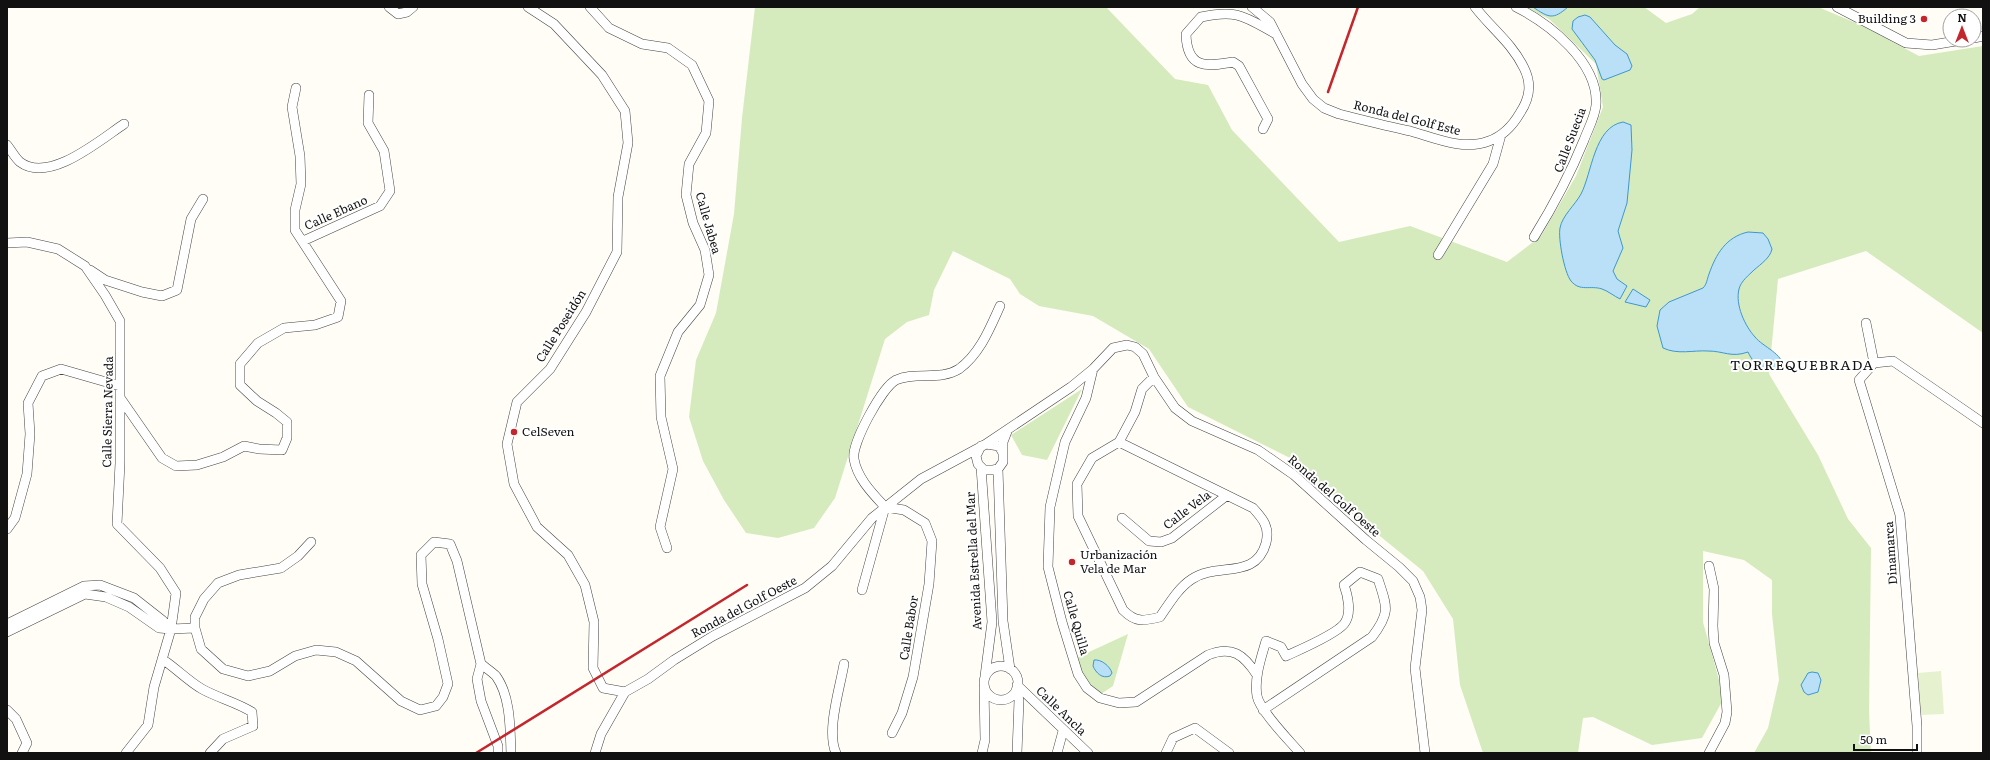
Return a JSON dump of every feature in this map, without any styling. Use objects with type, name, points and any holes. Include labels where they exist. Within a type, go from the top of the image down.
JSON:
[{"type":"street","points":[[389,7],[398,14],[407,12],[413,7]]},
{"type":"street","name":"Calle Poseidón","points":[[528,7],[554,24],[602,76],[625,111],[628,143],[618,197],[617,252],[586,312],[550,369],[517,402],[507,444],[514,484],[537,526],[568,555],[585,585],[594,622],[593,668],[603,688],[625,692]]},
{"type":"street","name":"Calle Jabea","points":[[590,7],[609,28],[642,44],[668,48],[692,65],[708,101],[706,133],[689,164],[686,195],[693,223],[705,250],[708,275],[700,305],[678,332],[660,376],[661,416],[673,470],[660,527],[667,548]]},
{"type":"street","name":"Ronda del Golf Este","points":[[1252,7],[1270,22],[1302,84],[1313,99],[1324,108],[1339,114],[1456,144],[1477,144],[1489,141],[1501,135],[1511,125],[1526,104],[1529,93],[1529,80],[1516,53],[1502,35],[1475,7]]},
{"type":"street","name":"Calle Suecia","points":[[1516,7],[1534,16],[1552,29],[1570,47],[1589,72],[1595,95],[1594,115],[1569,177],[1534,237]]},
{"type":"street","points":[[1836,7],[1906,43],[1932,45],[1942,43]]},
{"type":"street","points":[[1263,129],[1268,118],[1239,66],[1233,62],[1208,66],[1196,61],[1186,43],[1186,34],[1201,17],[1229,13],[1243,16],[1276,34]]},
{"type":"street","points":[[120,399],[162,458],[176,466],[197,465],[223,457],[244,446],[259,449],[282,450],[287,438],[287,422],[257,401],[240,385],[240,364],[258,343],[284,328],[315,325],[338,317],[341,301],[295,230],[295,210],[301,184],[300,156],[292,107],[296,88]]},
{"type":"street","name":"Calle Ebano","points":[[302,241],[380,206],[390,190],[384,151],[368,123],[369,94]]},
{"type":"street","points":[[7,145],[20,162],[34,168],[53,166],[75,157],[124,124]]},
{"type":"street","points":[[1438,255],[1493,164],[1501,135]]},
{"type":"street","points":[[85,266],[105,280],[142,292],[162,296],[177,290],[191,219],[204,200]]},
{"type":"street","name":"Calle Sierra Nevada","points":[[7,243],[26,242],[58,249],[85,266],[105,295],[120,321],[121,352],[117,524],[160,568],[176,593],[171,630],[154,687],[148,725],[126,753]]},
{"type":"street","points":[[862,590],[864,576],[886,508],[864,482],[854,459],[858,442],[879,399],[895,381],[912,376],[943,375],[957,370],[970,360],[986,336],[1000,306]]},
{"type":"street","points":[[1866,323],[1874,363],[1894,361],[1983,423]]},
{"type":"street","name":"Ronda del Golf Oeste","points":[[625,692],[648,679],[674,660],[713,636],[805,588],[832,566],[872,518],[921,479],[984,445],[1071,387],[1093,369],[1113,348],[1127,345],[1134,347],[1143,354],[1165,396],[1181,412],[1192,421],[1258,450],[1294,475],[1366,540],[1400,567],[1414,581],[1420,597],[1422,610],[1415,668],[1425,753]]},
{"type":"street","name":"Dinamarca","points":[[1874,363],[1859,380],[1900,515],[1917,726],[1917,753]]},
{"type":"street","points":[[7,529],[15,518],[26,474],[30,434],[28,402],[42,376],[61,369],[120,386]]},
{"type":"street","name":"Calle Quilla","points":[[1093,369],[1086,398],[1065,442],[1050,507],[1048,567],[1062,622],[1078,674],[1088,688],[1100,698],[1119,703],[1136,702],[1208,655],[1220,650],[1237,653],[1248,661],[1257,675]]},
{"type":"street","points":[[1119,442],[1135,412],[1142,389],[1154,377]]},
{"type":"street","points":[[1008,429],[1004,436],[1003,462],[998,469],[1003,621],[1010,669]]},
{"type":"street","name":"Calle Vela","points":[[1119,442],[1253,508],[1263,520],[1269,534],[1264,551],[1258,561],[1246,567],[1210,571],[1191,580],[1177,593],[1160,617],[1143,621],[1131,618],[1123,610],[1078,516],[1077,484],[1092,458],[1119,442]]},
{"type":"street","points":[[979,464],[977,452],[984,445],[999,446],[1003,453]]},
{"type":"street","points":[[959,459],[966,458],[989,471],[998,469]]},
{"type":"street","name":"Avenida Estrella del Mar","points":[[979,464],[992,622],[984,679],[985,740],[982,753]]},
{"type":"street","name":"Calle Vela","points":[[1122,518],[1149,541],[1161,542],[1172,538],[1226,496]]},
{"type":"street","name":"Calle Babor","points":[[886,508],[904,510],[925,523],[932,541],[928,592],[914,677],[902,713],[892,733]]},
{"type":"street","points":[[312,542],[298,556],[281,568],[239,575],[218,583],[204,599],[195,617],[194,628],[200,649],[223,669],[248,676],[270,671],[294,656],[316,650],[336,652],[356,661],[401,701],[420,710],[436,706],[443,697],[448,684],[438,639],[422,584],[421,555],[434,542],[450,544],[457,561],[481,664],[478,679],[481,700],[498,746],[498,753]]},
{"type":"street","points":[[1709,566],[1714,589],[1714,643],[1724,675],[1727,706],[1725,722],[1709,753]]},
{"type":"street","points":[[1263,710],[1372,637],[1384,622],[1386,603],[1378,579],[1360,572],[1344,585],[1349,612],[1344,624],[1316,642],[1286,656],[1281,647],[1266,641],[1257,675],[1257,697],[1263,710],[1300,753]]},
{"type":"street","points":[[7,624],[84,586],[100,585],[134,598],[162,620],[171,630]]},
{"type":"street","points":[[7,632],[85,594],[106,597],[129,607],[159,628],[171,630],[194,628]]},
{"type":"street","points":[[162,659],[179,670],[201,688],[238,704],[252,712],[253,726],[223,739],[210,753]]},
{"type":"street","points":[[481,664],[496,676],[504,695],[510,714],[511,753]]},
{"type":"street","points":[[836,753],[833,746],[833,724],[844,664]]},
{"type":"street","points":[[1016,688],[1008,698],[996,699],[987,693],[984,679],[991,669],[1001,666],[1010,669],[1016,676],[1016,688],[1019,700],[1017,753]]},
{"type":"street","name":"Calle Ancla","points":[[1016,688],[1088,753]]},
{"type":"street","points":[[595,753],[601,734],[625,692]]},
{"type":"street","points":[[7,710],[16,719],[27,743],[22,753]]},
{"type":"street","points":[[1166,753],[1173,738],[1195,728],[1229,753]]},
{"type":"street","points":[[1057,753],[1063,731]]},
{"type":"green space","points":[[755,7],[1106,7],[1175,79],[1208,85],[1232,130],[1339,242],[1410,226],[1507,262],[1541,236],[1576,176],[1603,107],[1596,64],[1549,19],[1526,7],[1644,7],[1666,23],[1692,14],[1700,7],[1818,7],[1863,26],[1919,56],[1970,48],[1982,48],[1983,46],[1983,333],[1866,251],[1778,279],[1769,374],[1818,455],[1848,519],[1871,548],[1869,711],[1871,753],[1754,753],[1768,728],[1779,680],[1772,614],[1772,580],[1744,560],[1703,551],[1703,622],[1724,698],[1702,738],[1652,745],[1593,717],[1583,718],[1578,753],[1483,753],[1460,685],[1453,619],[1423,571],[1328,494],[1290,458],[1188,407],[1149,349],[1093,316],[1039,306],[1020,294],[1010,279],[953,251],[934,290],[929,315],[907,322],[885,339],[835,498],[814,528],[778,538],[746,533],[724,500],[703,461],[689,417],[696,360],[716,313],[734,214],[742,118]]},
{"type":"green space","points":[[1082,389],[1047,460],[1022,455],[1011,435]]},
{"type":"green space","points":[[1128,634],[1113,686],[1101,694],[1091,687],[1084,679],[1076,658]]},
{"type":"green space","points":[[1941,671],[1944,714],[1921,715],[1918,673]]},
{"type":"water","points":[[1533,7],[1568,7],[1555,16],[1551,16]]},
{"type":"water","points":[[1585,15],[1590,17],[1615,45],[1627,54],[1632,66],[1630,70],[1604,80],[1602,79],[1595,60],[1572,29],[1573,21],[1578,17]]},
{"type":"water","points":[[1623,122],[1631,125],[1632,150],[1627,203],[1618,231],[1623,248],[1613,271],[1617,279],[1627,286],[1620,299],[1602,289],[1578,286],[1571,281],[1568,277],[1564,263],[1560,228],[1563,219],[1581,194],[1600,141],[1606,132],[1613,126]]},
{"type":"water","points":[[1748,232],[1763,233],[1768,239],[1772,249],[1767,258],[1741,283],[1738,302],[1744,321],[1751,332],[1759,341],[1777,355],[1783,368],[1777,370],[1767,370],[1762,368],[1754,361],[1748,352],[1742,354],[1732,354],[1714,351],[1680,352],[1663,348],[1657,326],[1660,310],[1669,302],[1703,288],[1715,260],[1723,247],[1740,234]]},
{"type":"water","points":[[1633,289],[1650,300],[1646,307],[1625,302]]},
{"type":"water","points":[[1094,660],[1102,662],[1111,670],[1112,673],[1110,676],[1104,677],[1096,671],[1093,666]]},
{"type":"water","points":[[1808,673],[1818,673],[1821,680],[1818,692],[1808,695],[1804,692],[1801,685]]},
{"type":"railway","points":[[1328,92],[1358,7]]},
{"type":"railway","points":[[476,753],[747,585]]},
{"type":"place","name":"Building 3","points":[[1924,19]]},
{"type":"place","name":"CelSeven","points":[[514,432]]},
{"type":"place","name":"Urbanización Vela de Mar","points":[[1072,562]]},
{"type":"district","name":"TORREQUEBRADA","points":[[1802,365]]}]
